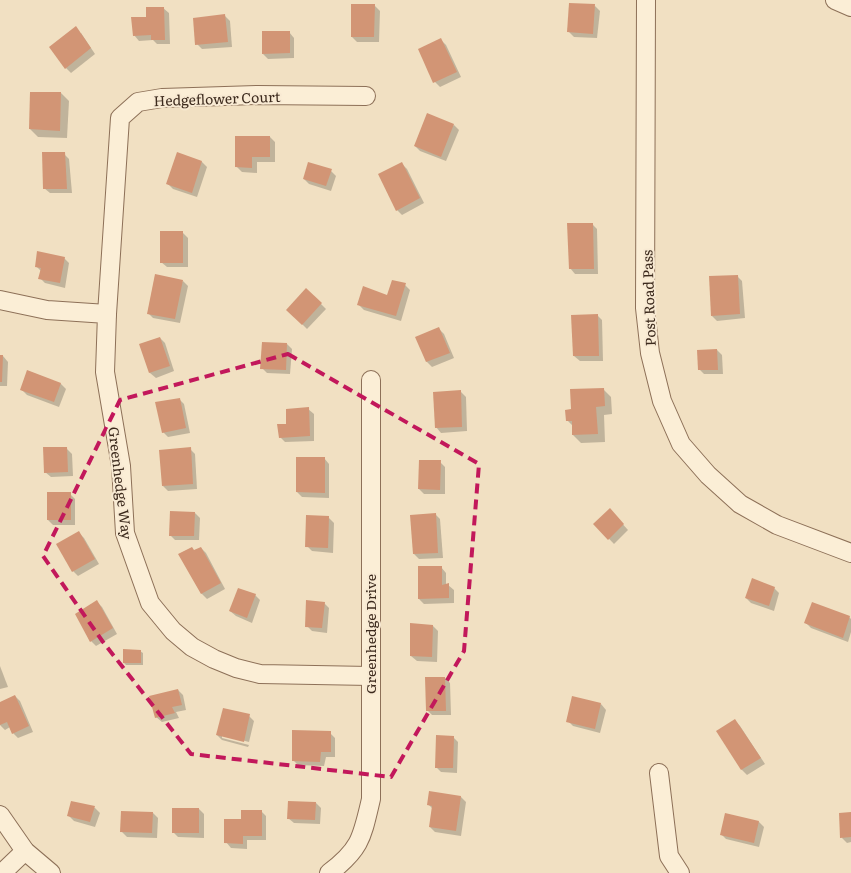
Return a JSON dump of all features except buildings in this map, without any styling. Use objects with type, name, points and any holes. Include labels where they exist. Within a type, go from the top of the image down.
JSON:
[{"type":"street","name":"Post Road Pass","points":[[646,0],[645,308],[650,353],[662,401],[681,444],[708,475],[740,504],[777,525],[851,553]]},
{"type":"street","points":[[835,0],[851,7]]},
{"type":"street","name":"Hedgeflower Court","points":[[107,314],[120,118],[138,102],[181,97],[366,96]]},
{"type":"street","points":[[0,300],[47,310],[107,314]]},
{"type":"street","name":"Greenhedge Way","points":[[107,314],[105,372],[121,466],[125,534],[150,603],[174,631],[192,646],[214,659],[236,668],[260,674],[370,676]]},
{"type":"street","name":"Greenhedge Drive","points":[[329,873],[348,857],[362,838],[372,800],[370,676],[371,380]]},
{"type":"street","points":[[659,773],[669,856],[680,873]]},
{"type":"street","points":[[0,815],[25,852],[51,873]]},
{"type":"street","points":[[2,873],[25,852]]},
{"type":"highlighted area","points":[[288,354],[479,464],[464,651],[391,777],[191,754],[103,642],[43,556],[120,400]]}]
